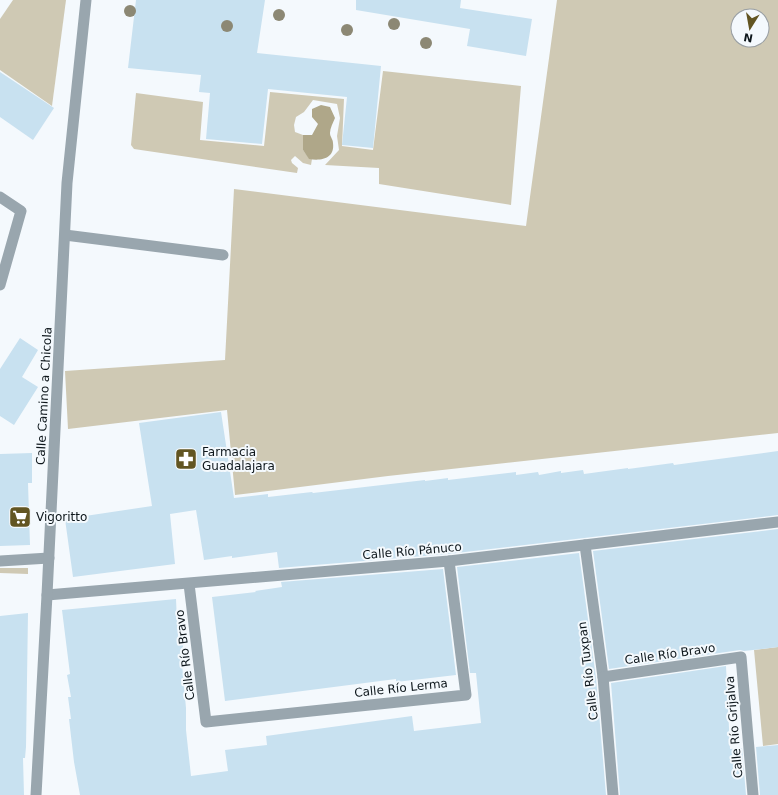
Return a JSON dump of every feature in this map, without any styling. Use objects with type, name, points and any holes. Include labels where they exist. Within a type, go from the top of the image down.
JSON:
[{"type":"street","name":"Calle Camino a Chicola","points":[[36,795],[67,183],[86,0]]},
{"type":"street","points":[[0,197],[21,212],[4,253],[0,285]]},
{"type":"street","points":[[65,235],[223,255]]},
{"type":"street","name":"Calle Río Pánuco","points":[[47,595],[449,561],[778,522]]},
{"type":"street","name":"Calle Río Tuxpan","points":[[585,545],[603,677],[613,795]]},
{"type":"street","points":[[0,561],[49,558]]},
{"type":"street","name":"Calle Río Lerma","points":[[206,722],[466,694],[449,561]]},
{"type":"street","name":"Calle Río Bravo","points":[[189,584],[206,722]]},
{"type":"street","name":"Calle Río Bravo","points":[[603,677],[742,657]]},
{"type":"street","name":"Calle Río Grijalva","points":[[742,657],[753,795]]},
{"type":"shaded area","points":[[13,0],[66,0],[52,106],[0,70],[0,19]]},
{"type":"shaded area","points":[[557,0],[778,0],[778,433],[388,476],[235,495],[227,410],[68,429],[65,371],[225,360],[234,189],[526,226]]},
{"type":"shaded area","points":[[383,71],[521,86],[511,205],[379,184],[379,168],[325,165],[339,150],[337,136],[340,118],[337,104],[313,100],[304,112],[296,117],[294,125],[295,132],[303,135],[303,150],[309,158],[312,159],[311,165],[303,163],[295,156],[291,160],[292,163],[298,168],[297,173],[134,149],[131,145],[136,93],[203,102],[200,140],[264,146],[270,92],[344,99],[342,146],[373,150]]},
{"type":"shaded area","points":[[321,105],[330,107],[335,118],[330,133],[333,142],[332,153],[326,158],[318,160],[309,159],[303,150],[303,135],[312,135],[318,124],[312,117],[312,109]]},
{"type":"shaded area","points":[[0,568],[28,568],[28,574],[0,573]]},
{"type":"shaded area","points":[[778,647],[778,744],[763,746],[754,650]]},
{"type":"building","points":[[136,0],[265,0],[257,53],[381,66],[373,148],[342,145],[347,97],[268,89],[262,144],[206,139],[210,93],[199,92],[201,75],[128,68]]},
{"type":"building","points":[[356,0],[461,0],[460,8],[532,19],[526,56],[467,46],[470,29],[356,10]]},
{"type":"building","points":[[0,72],[54,108],[33,140],[0,117]]},
{"type":"building","points":[[20,338],[38,350],[22,377],[38,387],[14,425],[0,416],[0,369]]},
{"type":"building","points":[[221,412],[234,498],[268,494],[268,497],[313,493],[425,480],[448,478],[448,480],[516,472],[516,475],[538,472],[539,475],[561,471],[561,473],[583,470],[584,474],[673,463],[674,465],[778,451],[778,515],[448,554],[279,568],[277,552],[204,560],[196,510],[170,514],[175,564],[73,577],[65,519],[152,506],[139,423]]},
{"type":"building","points":[[32,453],[32,483],[28,483],[30,545],[0,546],[0,454]]},
{"type":"building","points":[[778,529],[778,647],[744,651],[740,650],[609,669],[593,551]]},
{"type":"building","points":[[579,553],[596,678],[606,795],[80,795],[74,762],[69,719],[71,719],[68,697],[71,697],[67,675],[70,674],[62,610],[176,599],[177,621],[180,621],[185,664],[182,664],[186,708],[186,730],[191,776],[228,771],[225,750],[267,745],[266,736],[412,716],[414,731],[481,723],[476,673],[470,673],[457,567]]},
{"type":"building","points":[[443,569],[456,675],[396,682],[396,679],[225,701],[212,597],[256,592],[255,591],[282,587],[281,582]]},
{"type":"building","points":[[28,613],[26,747],[25,758],[23,758],[24,795],[0,795],[0,616]]},
{"type":"building","points":[[726,666],[730,749],[742,748],[746,795],[620,795],[611,683]]},
{"type":"building","points":[[778,745],[778,795],[760,795],[756,747]]},
{"type":"place","name":"Farmacia Guadalajara","points":[[186,459]]},
{"type":"place","name":"Vigoritto","points":[[20,517]]}]
